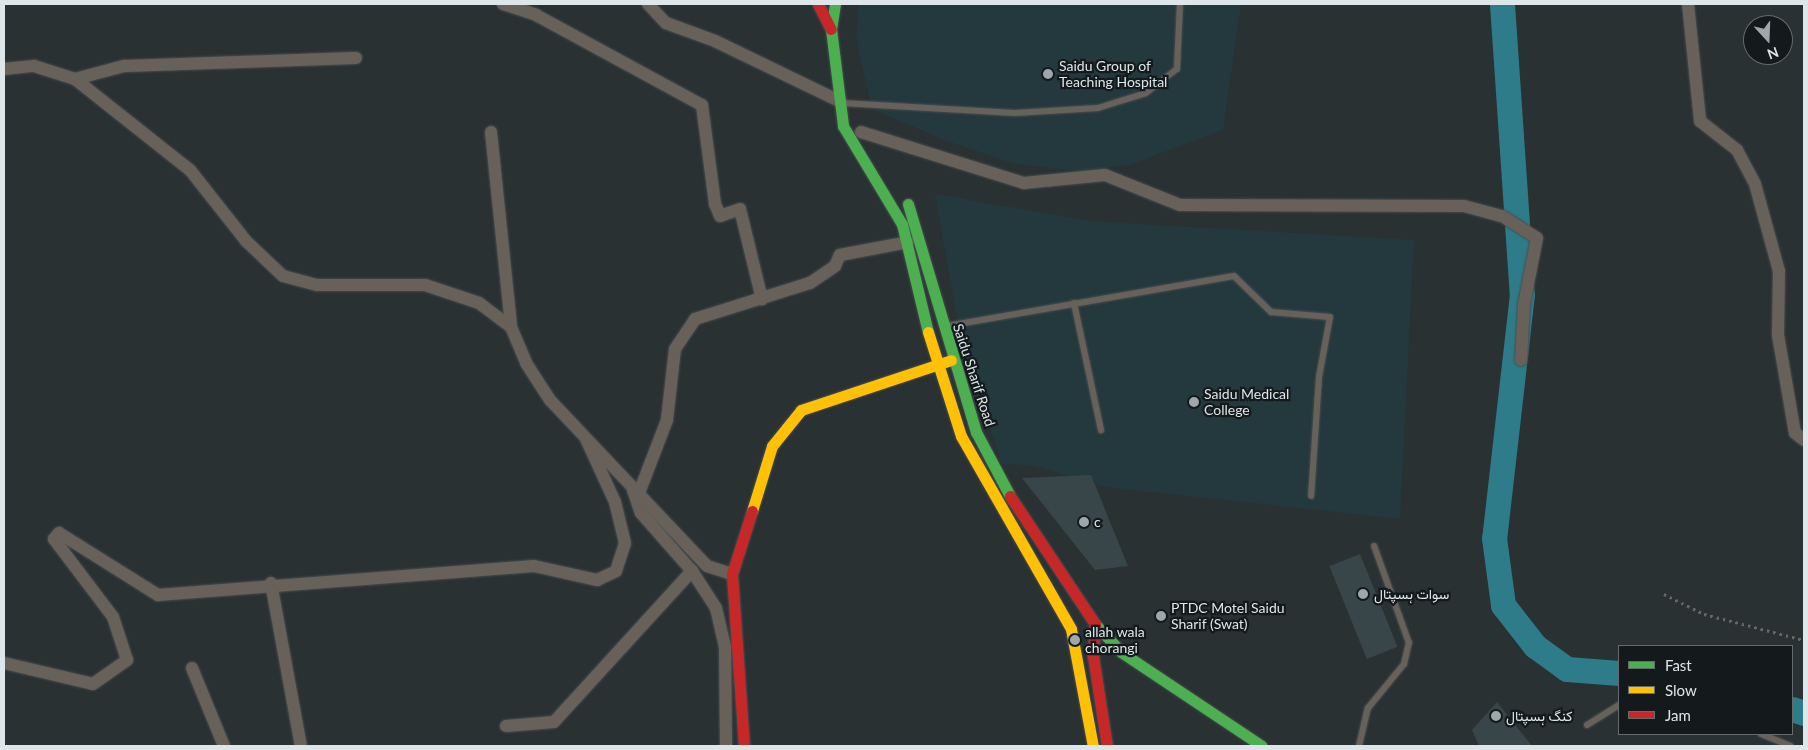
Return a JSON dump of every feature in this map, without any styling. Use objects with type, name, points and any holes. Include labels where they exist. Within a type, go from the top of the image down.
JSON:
[{"type":"main road","points":[[818,4],[831,29]]},
{"type":"main road","points":[[836,4],[831,29],[843,126],[884,187],[908,242],[936,365],[961,436],[992,496],[1071,629],[1093,656]]},
{"type":"main road","points":[[841,102],[876,153]]},
{"type":"main road","name":"Saidu Sharif Road","points":[[901,191],[921,236],[952,360],[976,432],[1006,489],[1095,624],[1121,652],[1262,746]]},
{"type":"main road","points":[[744,746],[732,574],[772,446],[801,410],[952,360]]},
{"type":"main road","points":[[992,496],[1006,489]]},
{"type":"main road","points":[[1095,624],[1093,656],[1107,746]]},
{"type":"main road","points":[[1071,629],[1093,746]]},
{"type":"street","points":[[503,4],[536,15],[702,105],[715,204],[720,216],[740,209],[762,300]]},
{"type":"street","points":[[648,4],[666,23],[715,41],[841,102]]},
{"type":"street","points":[[1688,4],[1700,121],[1742,159],[1755,184],[1779,271],[1778,335],[1795,433],[1804,440]]},
{"type":"street","points":[[75,79],[124,66],[356,58]]},
{"type":"street","points":[[4,69],[34,66],[75,79],[190,170],[246,241],[283,276],[317,285],[425,285],[479,303],[511,327]]},
{"type":"street","points":[[491,132],[511,327],[526,363],[550,400],[708,566],[732,574]]},
{"type":"street","points":[[861,132],[1024,183],[1106,175],[1180,205],[1464,206],[1502,216],[1537,238],[1524,304],[1521,360]]},
{"type":"street","points":[[726,746],[725,647],[716,608],[692,570],[641,513],[636,490],[667,420],[675,349],[695,319],[762,300],[810,283],[835,266],[840,255],[908,242]]},
{"type":"street","points":[[4,664],[93,684],[127,660],[112,617],[54,540],[59,533],[158,595],[271,583],[534,566],[597,580],[616,571],[625,543],[615,502],[586,439]]},
{"type":"street","points":[[506,726],[554,722],[692,570]]},
{"type":"street","points":[[271,583],[301,746]]},
{"type":"street","points":[[192,668],[224,746]]},
{"type":"lane","points":[[841,102],[1015,113],[1098,108],[1146,94],[1176,69],[1180,4]]},
{"type":"lane","points":[[943,326],[1234,276],[1271,312],[1330,317],[1319,377],[1311,496]]},
{"type":"lane","points":[[1074,303],[1101,430]]},
{"type":"lane","points":[[1359,746],[1368,708],[1404,664],[1410,643],[1374,546]]},
{"type":"lane","points":[[1587,724],[1618,707]]},
{"type":"lane","points":[[1764,735],[1791,746]]},
{"type":"path","points":[[1664,594],[1704,614],[1804,640]]},
{"type":"shaded area","name":"Saidu Group of Teaching Hospital","points":[[859,4],[1241,4],[1223,130],[1129,165],[1079,171],[1015,164],[944,140],[872,109],[856,38]]},
{"type":"shaded area","name":"Saidu Medical College","points":[[935,194],[1090,221],[1414,240],[1400,519],[1106,487],[1031,465],[1002,464],[961,340]]},
{"type":"building","name":"c","points":[[1091,475],[1128,566],[1095,570],[1022,478]]},
{"type":"building","points":[[1360,554],[1397,647],[1367,659],[1329,566]]},
{"type":"building","name":"کنگ ہسپتال","points":[[1497,702],[1532,746],[1479,746],[1472,730]]},
{"type":"waterway","points":[[1502,4],[1522,294],[1494,538],[1503,605],[1535,646],[1567,669],[1618,673]]},
{"type":"waterway","points":[[1793,709],[1804,713]]},
{"type":"traffic: fast","points":[[835,4],[831,29],[843,126],[902,224],[928,332]]},
{"type":"traffic: fast","points":[[908,204],[976,432],[1010,496]]},
{"type":"traffic: fast","points":[[1095,624],[1121,652],[1262,746]]},
{"type":"traffic: slow","points":[[928,332],[961,436],[1071,629],[1093,746]]},
{"type":"traffic: slow","points":[[752,511],[772,446],[801,410],[951,360]]},
{"type":"traffic: jam","points":[[818,4],[831,29]]},
{"type":"traffic: jam","points":[[1010,496],[1095,624],[1093,656],[1107,746]]},
{"type":"traffic: jam","points":[[744,746],[732,574],[752,511]]},
{"type":"place","name":"Saidu Group of Teaching Hospital","points":[[1048,74]]},
{"type":"place","name":"Saidu Medical College","points":[[1194,402]]},
{"type":"place","name":"c","points":[[1084,522]]},
{"type":"place","name":"سوات ہسپتال","points":[[1363,594]]},
{"type":"place","name":"PTDC Motel Saidu Sharif (Swat)","points":[[1161,616]]},
{"type":"place","name":"allah wala chorangi","points":[[1075,640]]},
{"type":"place","name":"کنگ ہسپتال","points":[[1496,716]]}]
